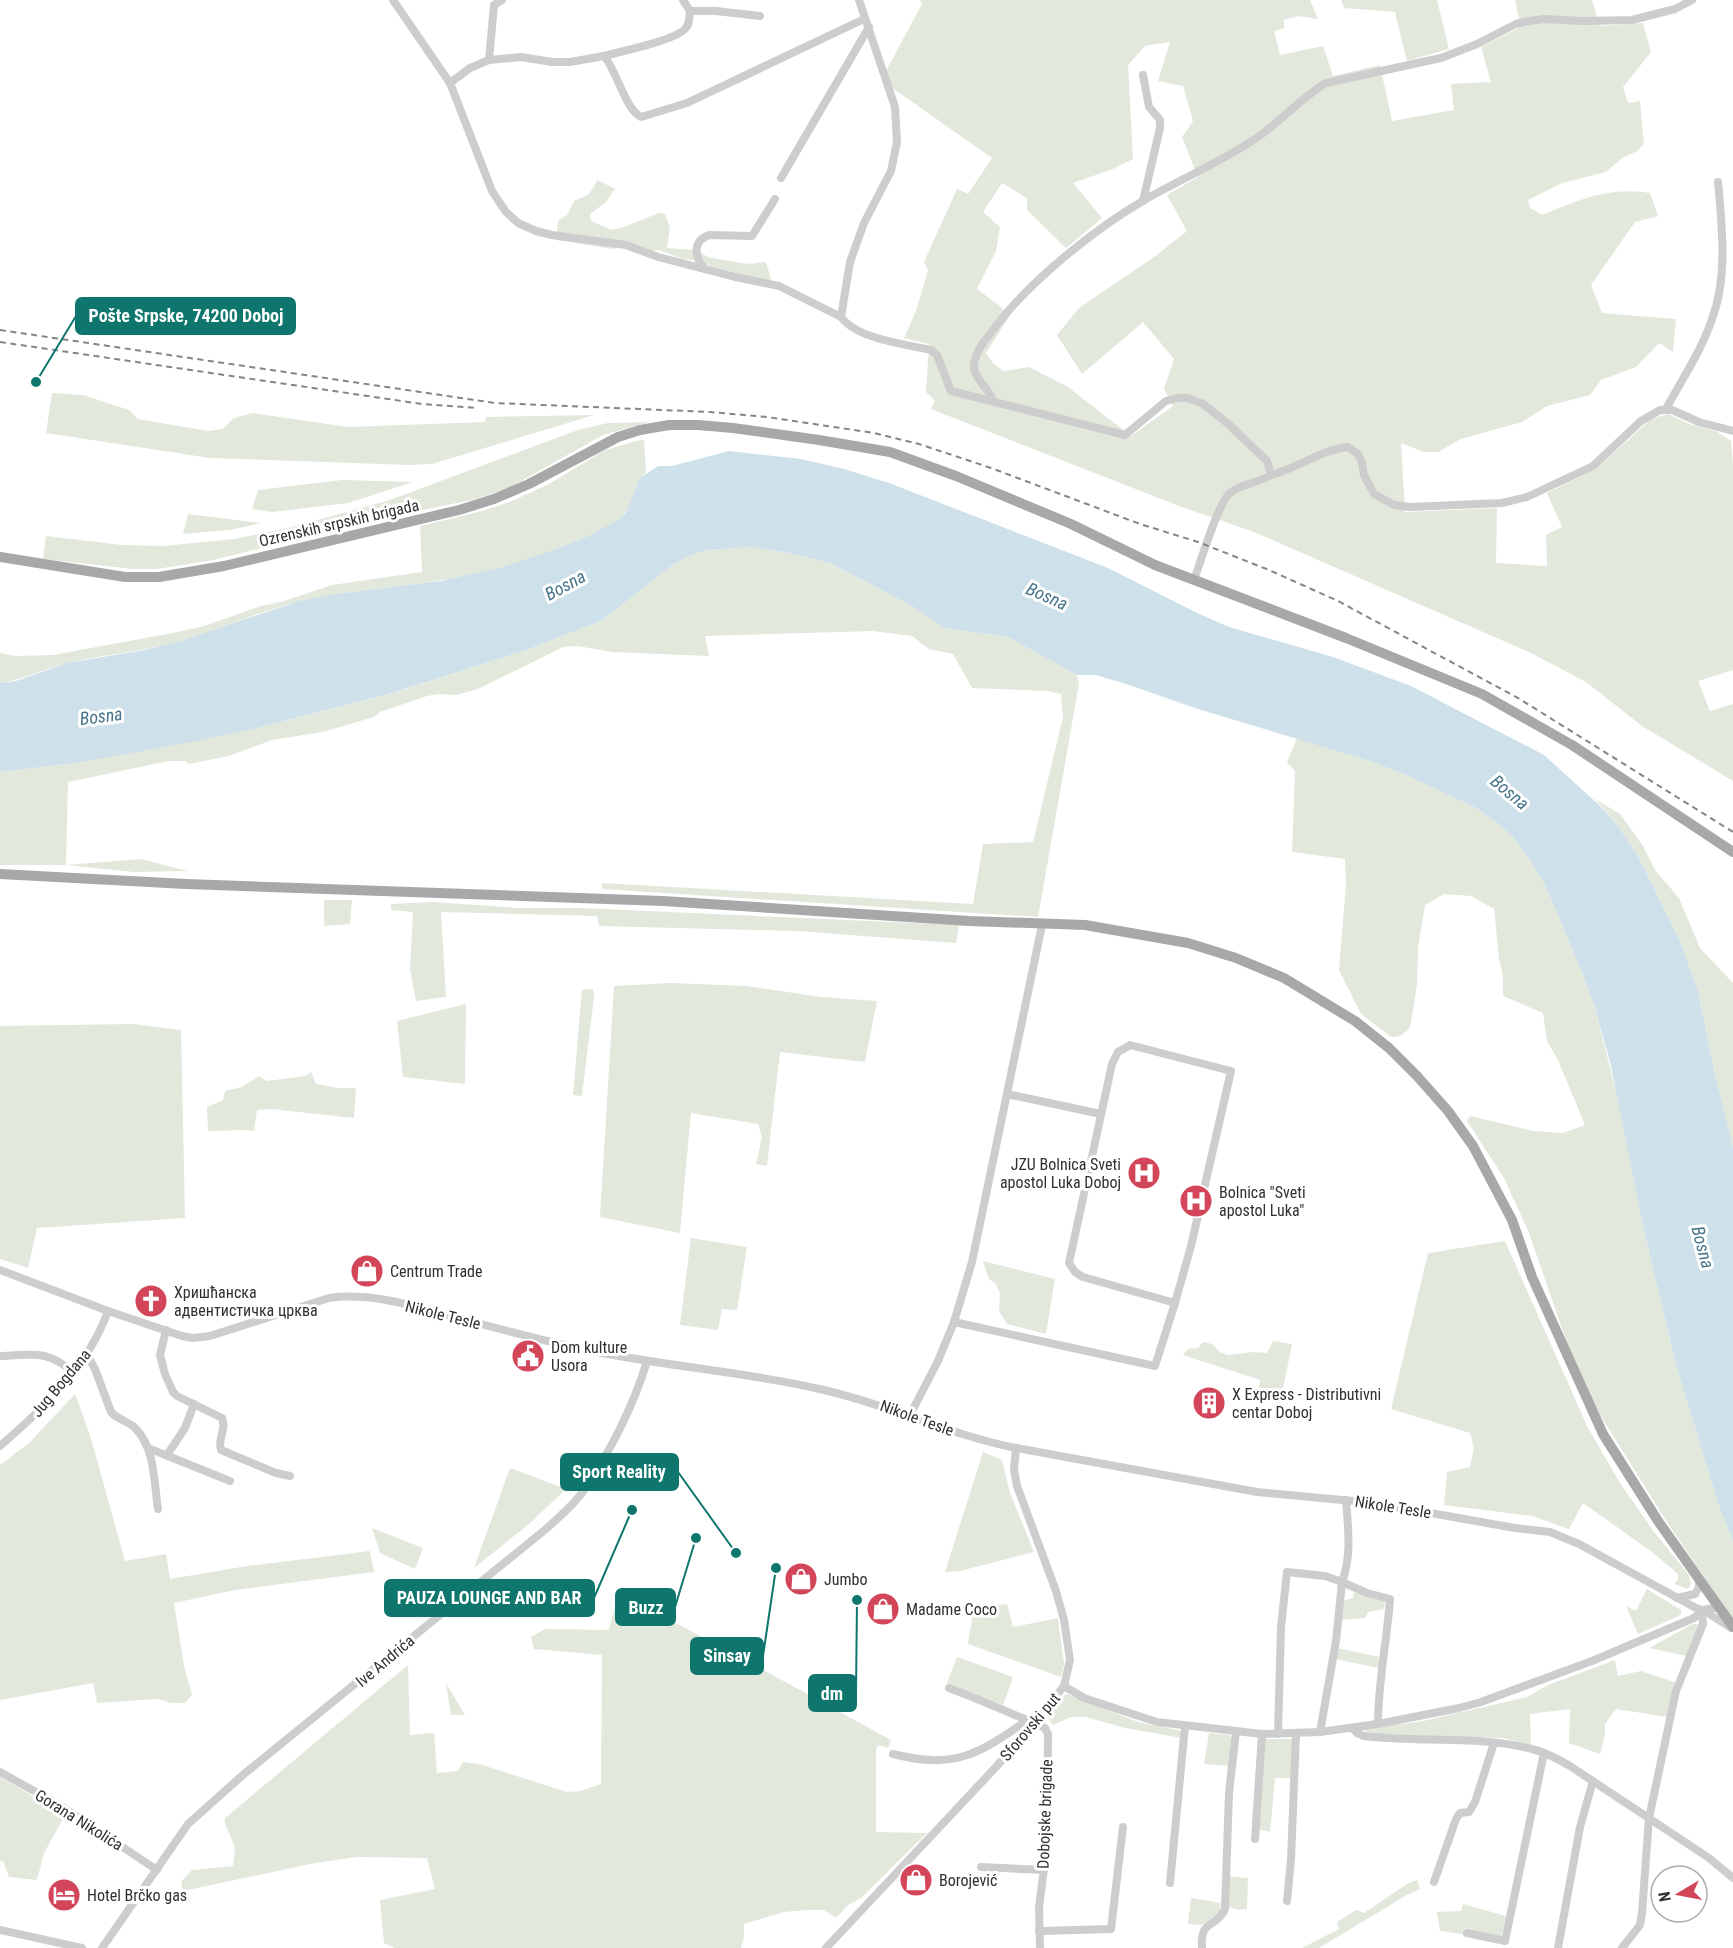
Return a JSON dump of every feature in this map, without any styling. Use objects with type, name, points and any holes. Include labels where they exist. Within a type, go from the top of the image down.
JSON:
[{"type":"main road","name":"Ozrenskih srpskih brigada","points":[[0,557],[125,577],[159,577],[224,566],[459,510],[494,499],[529,484],[618,438],[640,430],[669,425],[733,428],[890,452],[956,476],[1071,524],[1155,565],[1357,642],[1482,694],[1572,745],[1733,852]]},
{"type":"main road","points":[[0,874],[186,884],[663,901],[1042,925],[1085,925],[1188,943],[1236,958],[1284,978],[1355,1021],[1389,1048],[1448,1111],[1473,1146],[1512,1220],[1532,1277],[1603,1434],[1658,1521],[1733,1628]]},
{"type":"street","points":[[393,0],[450,83],[492,190],[506,212],[518,223],[552,235],[626,245],[735,277],[779,286],[842,317],[848,326],[861,333],[930,350],[936,355],[951,391],[1125,435],[1166,401],[1188,398],[1203,404],[1226,422],[1267,461],[1271,475]]},
{"type":"street","points":[[489,60],[494,5],[502,0]]},
{"type":"street","points":[[450,83],[470,68],[489,60],[521,57],[552,62],[570,62],[604,56],[673,36],[685,28],[689,22],[690,11],[683,0]]},
{"type":"street","points":[[842,317],[850,262],[864,223],[891,171],[897,142],[895,106],[859,0]]},
{"type":"street","points":[[993,401],[992,395],[976,375],[974,366],[986,339],[1011,306],[1051,269],[1105,227],[1143,201],[1258,136],[1310,93],[1326,83],[1441,58],[1477,45],[1516,24],[1544,18],[1582,21],[1632,20],[1675,9],[1692,0]]},
{"type":"street","points":[[690,11],[716,11],[760,16]]},
{"type":"street","points":[[604,56],[634,111],[641,117],[687,104],[866,23]]},
{"type":"street","points":[[781,178],[866,23]]},
{"type":"street","points":[[1143,75],[1149,107],[1160,120],[1160,128],[1143,201]]},
{"type":"street","points":[[1666,410],[1700,349],[1718,299],[1721,255],[1718,182]]},
{"type":"street","points":[[703,267],[698,260],[696,249],[699,242],[710,235],[752,236],[776,199]]},
{"type":"street","points":[[1194,580],[1219,510],[1229,494],[1238,488],[1261,482],[1271,475],[1290,470],[1333,449],[1348,447],[1358,454],[1364,475],[1374,494],[1394,505],[1410,507],[1502,503],[1527,497],[1593,466],[1641,421],[1652,414],[1666,410],[1676,411],[1699,422],[1733,431]]},
{"type":"street","points":[[910,1415],[938,1361],[954,1322],[972,1262],[1042,925]]},
{"type":"street","points":[[954,1322],[1155,1366],[1175,1303],[1191,1246],[1231,1071],[1130,1045],[1118,1052],[1112,1064],[1069,1263],[1075,1272],[1083,1277],[1175,1303]]},
{"type":"street","points":[[1007,1094],[1101,1114]]},
{"type":"street","name":"Nikole Tesle","points":[[0,1270],[108,1311],[188,1337],[201,1338],[312,1303],[346,1296],[359,1296],[414,1306],[577,1348],[813,1387],[870,1402],[983,1442],[1257,1492],[1346,1500],[1550,1532],[1579,1544],[1733,1628]]},
{"type":"street","name":"Jug Bogdana","points":[[0,1446],[43,1407],[74,1373],[102,1329],[108,1311]]},
{"type":"street","points":[[166,1330],[160,1351],[168,1383],[177,1396],[222,1418],[224,1427],[219,1443],[221,1450],[276,1473],[290,1476]]},
{"type":"street","points":[[0,1356],[37,1354],[50,1356],[63,1363],[74,1373]]},
{"type":"street","points":[[87,1355],[95,1369],[111,1412],[115,1417],[136,1428],[148,1448],[158,1509]]},
{"type":"street","name":"Ive Andrića","points":[[102,1948],[188,1824],[244,1774],[546,1529],[574,1503],[585,1489],[623,1422],[647,1361]]},
{"type":"street","points":[[167,1455],[185,1428],[194,1404]]},
{"type":"street","points":[[148,1448],[230,1481]]},
{"type":"street","name":"Sforovski put","points":[[826,1948],[1064,1686],[1070,1660],[1064,1620],[1017,1486],[1014,1470],[1016,1448]]},
{"type":"street","points":[[1320,1732],[1336,1641],[1342,1582],[1348,1560],[1346,1500]]},
{"type":"street","points":[[1278,1734],[1281,1627],[1287,1572],[1325,1576],[1367,1593],[1390,1599],[1380,1684],[1378,1724]]},
{"type":"street","points":[[1677,1599],[1695,1594],[1700,1580]]},
{"type":"street","points":[[1064,1686],[1084,1698],[1156,1722],[1262,1734],[1320,1732],[1378,1724],[1459,1708],[1592,1661],[1687,1621],[1703,1611],[1719,1607]]},
{"type":"street","points":[[1622,1948],[1640,1924],[1649,1818],[1676,1691],[1703,1624],[1703,1611]]},
{"type":"street","points":[[949,1688],[1003,1708],[1030,1723]]},
{"type":"street","points":[[893,1754],[928,1761],[955,1759],[990,1745],[1030,1723]]},
{"type":"street","name":"Dobojske brigade","points":[[1030,1723],[1045,1728],[1048,1734],[1047,1846],[1039,1907],[1040,1948]]},
{"type":"street","points":[[1170,1883],[1185,1726]]},
{"type":"street","points":[[1352,1728],[1361,1735],[1383,1738],[1494,1743],[1544,1753],[1570,1766],[1649,1818],[1709,1858],[1733,1878]]},
{"type":"street","points":[[1202,1948],[1205,1928],[1225,1909],[1229,1804],[1236,1731]]},
{"type":"street","points":[[1255,1839],[1262,1734]]},
{"type":"street","points":[[1287,1901],[1296,1734]]},
{"type":"street","points":[[1434,1882],[1456,1818],[1460,1813],[1469,1812],[1475,1802],[1494,1743]]},
{"type":"street","points":[[1467,1933],[1505,1941],[1544,1753]]},
{"type":"street","name":"Gorana Nikolića","points":[[0,1772],[61,1806],[157,1870]]},
{"type":"street","points":[[1558,1948],[1580,1827],[1593,1781]]},
{"type":"street","points":[[1039,1931],[1111,1929],[1123,1827]]},
{"type":"street","points":[[981,1867],[1044,1870]]},
{"type":"street","points":[[0,1930],[82,1948]]},
{"type":"shaded area","points":[[920,0],[1310,0],[1318,19],[1298,16],[1283,20],[1285,28],[1274,31],[1280,55],[1323,46],[1333,76],[1380,65],[1392,121],[1454,110],[1451,84],[1491,82],[1481,47],[1521,27],[1515,0],[1592,0],[1600,26],[1643,23],[1651,52],[1623,87],[1628,103],[1640,101],[1644,144],[1606,172],[1562,183],[1528,200],[1530,208],[1542,215],[1568,204],[1608,193],[1636,191],[1650,193],[1658,216],[1635,222],[1591,285],[1602,313],[1676,319],[1673,352],[1659,343],[1636,367],[1601,380],[1590,395],[1547,406],[1522,422],[1461,439],[1438,452],[1424,452],[1401,443],[1405,512],[1497,508],[1496,563],[1547,566],[1546,535],[1562,527],[1547,493],[1597,468],[1651,419],[1668,414],[1689,424],[1716,431],[1731,441],[1733,670],[1698,681],[1710,711],[1733,704],[1733,781],[1642,726],[1586,682],[1531,653],[1254,532],[1179,506],[931,409],[935,401],[926,392],[929,344],[904,338],[916,311],[928,270],[924,262],[957,189],[968,194],[992,158],[881,80],[922,4]],"holes":[[[1170,42],[1158,81],[1183,86],[1193,121],[1182,137],[1198,177],[1167,195],[1187,231],[1154,257],[1079,308],[1057,335],[1082,374],[1143,322],[1174,359],[1164,389],[1173,406],[1131,436],[1068,387],[1029,367],[1003,371],[993,363],[986,353],[1009,317],[1001,307],[977,289],[996,251],[1000,227],[983,212],[1002,183],[1027,198],[1027,210],[1066,248],[1102,218],[1073,183],[1113,169],[1133,159],[1128,65],[1145,46]]]},
{"type":"shaded area","points":[[1341,0],[1437,0],[1449,49],[1407,61],[1395,12],[1344,8]]},
{"type":"shaded area","points":[[598,180],[615,189],[605,203],[590,214],[591,221],[612,230],[659,213],[665,214],[670,227],[667,248],[696,250],[708,257],[749,264],[766,262],[772,282],[715,268],[694,260],[682,259],[659,250],[640,252],[625,247],[613,249],[556,240],[558,221],[567,215],[574,201],[588,195]]},
{"type":"shaded area","points":[[52,393],[83,395],[129,410],[138,419],[208,431],[222,429],[234,418],[253,413],[348,427],[485,422],[486,417],[594,415],[432,464],[210,458],[46,433]]},
{"type":"shaded area","points":[[649,422],[603,435],[509,488],[476,499],[384,518],[213,560],[157,569],[133,569],[43,559],[46,536],[122,545],[164,546],[234,539],[288,528],[387,501],[578,430],[608,423]]},
{"type":"shaded area","points":[[644,439],[646,472],[623,516],[571,545],[517,563],[461,577],[342,593],[302,601],[272,609],[181,641],[57,666],[0,683],[0,653],[16,656],[53,655],[173,633],[204,626],[332,585],[422,572],[420,526],[512,501],[549,484],[605,450]]},
{"type":"shaded area","points":[[342,480],[413,482],[348,503],[272,512],[252,509],[258,490]]},
{"type":"shaded area","points":[[188,514],[261,523],[230,530],[183,534]]},
{"type":"shaded area","points":[[751,547],[830,563],[912,606],[944,628],[1008,637],[1077,675],[1079,684],[1038,917],[602,889],[602,883],[973,904],[983,844],[1033,842],[1063,717],[1061,694],[1048,691],[972,688],[953,654],[929,649],[912,636],[873,631],[705,636],[709,656],[613,652],[577,646],[563,647],[478,689],[456,695],[427,696],[380,712],[374,717],[323,732],[272,740],[229,756],[188,764],[186,761],[169,761],[68,782],[66,865],[141,859],[188,871],[134,872],[65,865],[0,865],[0,772],[76,763],[253,729],[390,694],[526,650],[601,621],[674,564],[691,555],[707,550]]},
{"type":"shaded area","points":[[1297,738],[1404,774],[1476,808],[1512,836],[1545,885],[1595,1008],[1621,1111],[1643,1226],[1676,1365],[1719,1506],[1733,1542],[1733,1620],[1665,1519],[1602,1418],[1575,1366],[1529,1233],[1504,1178],[1467,1121],[1470,1116],[1533,1131],[1563,1133],[1585,1125],[1558,1060],[1547,1041],[1543,1013],[1503,996],[1503,977],[1494,909],[1471,896],[1444,894],[1425,905],[1418,947],[1417,985],[1410,1028],[1400,1036],[1391,1037],[1361,1014],[1339,970],[1346,885],[1345,859],[1292,852],[1295,771],[1287,762]]},
{"type":"shaded area","points":[[1595,799],[1620,814],[1643,846],[1655,870],[1679,898],[1700,948],[1733,983],[1733,1148],[1698,991],[1679,939],[1638,856],[1615,822]]},
{"type":"shaded area","points":[[324,900],[352,900],[350,924],[324,926]]},
{"type":"shaded area","points":[[432,902],[520,908],[581,908],[959,925],[956,943],[797,931],[599,926],[597,916],[441,912],[446,997],[416,1001],[410,969],[413,912],[391,910],[391,904]]},
{"type":"shaded area","points":[[671,983],[746,986],[821,997],[877,1001],[865,1062],[780,1052],[767,1166],[756,1164],[762,1137],[758,1124],[691,1113],[680,1233],[600,1217],[614,986]]},
{"type":"shaded area","points":[[593,989],[594,997],[582,1096],[573,1095],[582,990]]},
{"type":"shaded area","points":[[466,1004],[465,1084],[403,1077],[397,1021]]},
{"type":"shaded area","points":[[133,1024],[181,1030],[185,1218],[37,1228],[28,1268],[0,1259],[0,1026]]},
{"type":"shaded area","points":[[311,1072],[316,1084],[356,1088],[354,1118],[271,1109],[257,1110],[254,1131],[208,1131],[207,1107],[223,1100],[225,1091],[242,1087],[259,1076],[267,1081],[305,1076]]},
{"type":"shaded area","points":[[691,1238],[747,1247],[737,1310],[722,1309],[718,1330],[680,1325]]},
{"type":"shaded area","points":[[1505,1241],[1588,1428],[1620,1483],[1654,1532],[1689,1575],[1691,1585],[1688,1589],[1674,1584],[1678,1579],[1678,1574],[1652,1552],[1583,1503],[1569,1529],[1532,1516],[1444,1505],[1447,1472],[1470,1467],[1474,1448],[1470,1433],[1391,1409],[1428,1253]]},
{"type":"shaded area","points":[[983,1261],[1055,1279],[1046,1334],[1007,1324],[999,1311],[1000,1293],[995,1283],[989,1279]]},
{"type":"shaded area","points":[[1273,1341],[1292,1344],[1282,1402],[1258,1397],[1260,1380],[1183,1355],[1188,1349],[1198,1348],[1203,1342],[1212,1344],[1220,1352],[1228,1355],[1267,1353]]},
{"type":"shaded area","points":[[75,1394],[90,1435],[125,1561],[166,1554],[170,1579],[247,1566],[370,1551],[374,1572],[235,1590],[174,1603],[184,1666],[192,1695],[185,1703],[171,1703],[158,1699],[97,1703],[93,1683],[0,1700],[0,1465],[29,1443]]},
{"type":"shaded area","points":[[983,1452],[1002,1460],[1010,1493],[1034,1552],[960,1571],[945,1572]]},
{"type":"shaded area","points":[[510,1468],[566,1489],[529,1524],[474,1568]]},
{"type":"shaded area","points":[[372,1528],[423,1548],[415,1569],[380,1553]]},
{"type":"shaded area","points":[[1647,1589],[1681,1610],[1681,1615],[1638,1634],[1626,1606],[1636,1611]]},
{"type":"shaded area","points":[[1354,1592],[1385,1602],[1384,1609],[1368,1612],[1365,1618],[1342,1620],[1343,1601],[1353,1598]]},
{"type":"shaded area","points":[[621,1595],[891,1740],[888,1748],[878,1745],[876,1750],[876,1832],[927,1833],[861,1898],[848,1905],[836,1918],[824,1910],[807,1910],[784,1912],[744,1924],[741,1948],[395,1948],[384,1943],[380,1900],[435,1889],[427,1858],[357,1857],[315,1863],[183,1891],[181,1882],[192,1870],[233,1866],[235,1847],[225,1824],[225,1818],[408,1665],[410,1735],[434,1733],[437,1773],[458,1771],[463,1762],[479,1764],[567,1792],[580,1791],[601,1784],[602,1655],[534,1649],[531,1637],[545,1629],[609,1630],[616,1602]]},
{"type":"shaded area","points":[[1007,1604],[1013,1627],[1058,1618],[1064,1664],[1061,1677],[968,1644],[974,1607]]},
{"type":"shaded area","points":[[1697,1624],[1698,1627],[1687,1656],[1649,1648]]},
{"type":"shaded area","points":[[1337,1648],[1380,1657],[1379,1668],[1335,1659]]},
{"type":"shaded area","points":[[957,1657],[1013,1677],[1003,1705],[947,1683]]},
{"type":"shaded area","points":[[1615,1660],[1618,1676],[1641,1671],[1677,1683],[1668,1717],[1616,1709],[1605,1724],[1605,1735],[1600,1754],[1569,1743],[1570,1709],[1530,1714],[1531,1745],[1503,1738],[1374,1734],[1364,1729],[1423,1721],[1527,1697],[1548,1685]]},
{"type":"shaded area","points":[[446,1683],[465,1715],[451,1715]]},
{"type":"shaded area","points":[[1067,1694],[1138,1722],[1178,1730],[1182,1738],[1125,1728],[1086,1717],[1071,1717],[1053,1725],[1048,1718],[1049,1712]]},
{"type":"shaded area","points":[[1209,1733],[1229,1735],[1231,1738],[1230,1766],[1204,1764]]},
{"type":"shaded area","points":[[1265,1739],[1293,1739],[1292,1778],[1275,1778],[1270,1832],[1258,1829]]},
{"type":"shaded area","points":[[0,1777],[65,1815],[44,1853],[37,1880],[9,1877],[3,1861],[0,1861]]},
{"type":"shaded area","points":[[1227,1876],[1248,1878],[1247,1909],[1239,1910],[1229,1907]]},
{"type":"shaded area","points":[[1417,1880],[1420,1889],[1319,1948],[1302,1948],[1339,1929],[1337,1922],[1356,1910],[1364,1913],[1407,1884]]},
{"type":"shaded area","points":[[1191,1898],[1221,1903],[1219,1913],[1202,1925],[1188,1924]]},
{"type":"shaded area","points":[[1463,1904],[1506,1916],[1501,1937],[1465,1928],[1463,1934],[1440,1931],[1437,1912],[1461,1911]]},
{"type":"water","name":"Bosna","points":[[729,451],[801,459],[889,483],[1108,568],[1229,627],[1333,657],[1411,686],[1544,755],[1615,822],[1638,856],[1679,939],[1698,991],[1733,1148],[1733,1542],[1719,1506],[1676,1365],[1643,1226],[1611,1066],[1595,1008],[1545,885],[1512,836],[1495,821],[1476,808],[1404,774],[1367,760],[1198,709],[1126,684],[1096,675],[1077,675],[1008,637],[944,628],[912,606],[830,563],[751,547],[707,550],[691,555],[674,564],[601,621],[526,650],[389,694],[253,729],[187,743],[76,763],[0,772],[0,683],[16,681],[67,663],[144,650],[181,641],[299,601],[441,581],[503,567],[589,536],[618,520],[626,513],[640,478],[658,466],[672,466]]},
{"type":"railway","points":[[0,330],[495,403],[710,412],[767,417],[874,433],[919,444],[991,468],[1140,524],[1198,542],[1338,601],[1518,698],[1733,832]]},
{"type":"railway","points":[[0,342],[422,404],[478,408]]},
{"type":"place","name":"Pošte Srpske, 74200 Doboj","points":[[36,382]]},
{"type":"place","name":"JZU Bolnica Sveti apostol Luka Doboj","points":[[1144,1173]]},
{"type":"place","name":"Bolnica \"Sveti apostol Luka\"","points":[[1196,1201]]},
{"type":"place","name":"Centrum Trade","points":[[367,1271]]},
{"type":"place","name":"Хришћанска адвентистичка црква","points":[[151,1301]]},
{"type":"place","name":"Dom kulture Usora","points":[[528,1356]]},
{"type":"place","name":"X Express - Distributivni centar Doboj","points":[[1209,1403]]},
{"type":"place","name":"PAUZA LOUNGE AND BAR","points":[[632,1510]]},
{"type":"place","name":"Buzz","points":[[696,1538]]},
{"type":"place","name":"Sport Reality","points":[[736,1553]]},
{"type":"place","name":"Sinsay","points":[[776,1568]]},
{"type":"place","name":"Jumbo","points":[[801,1579]]},
{"type":"place","name":"dm","points":[[857,1600]]},
{"type":"place","name":"Madame Coco","points":[[883,1609]]},
{"type":"place","name":"Borojević","points":[[916,1880]]},
{"type":"place","name":"Hotel Brčko gas","points":[[64,1895]]}]
